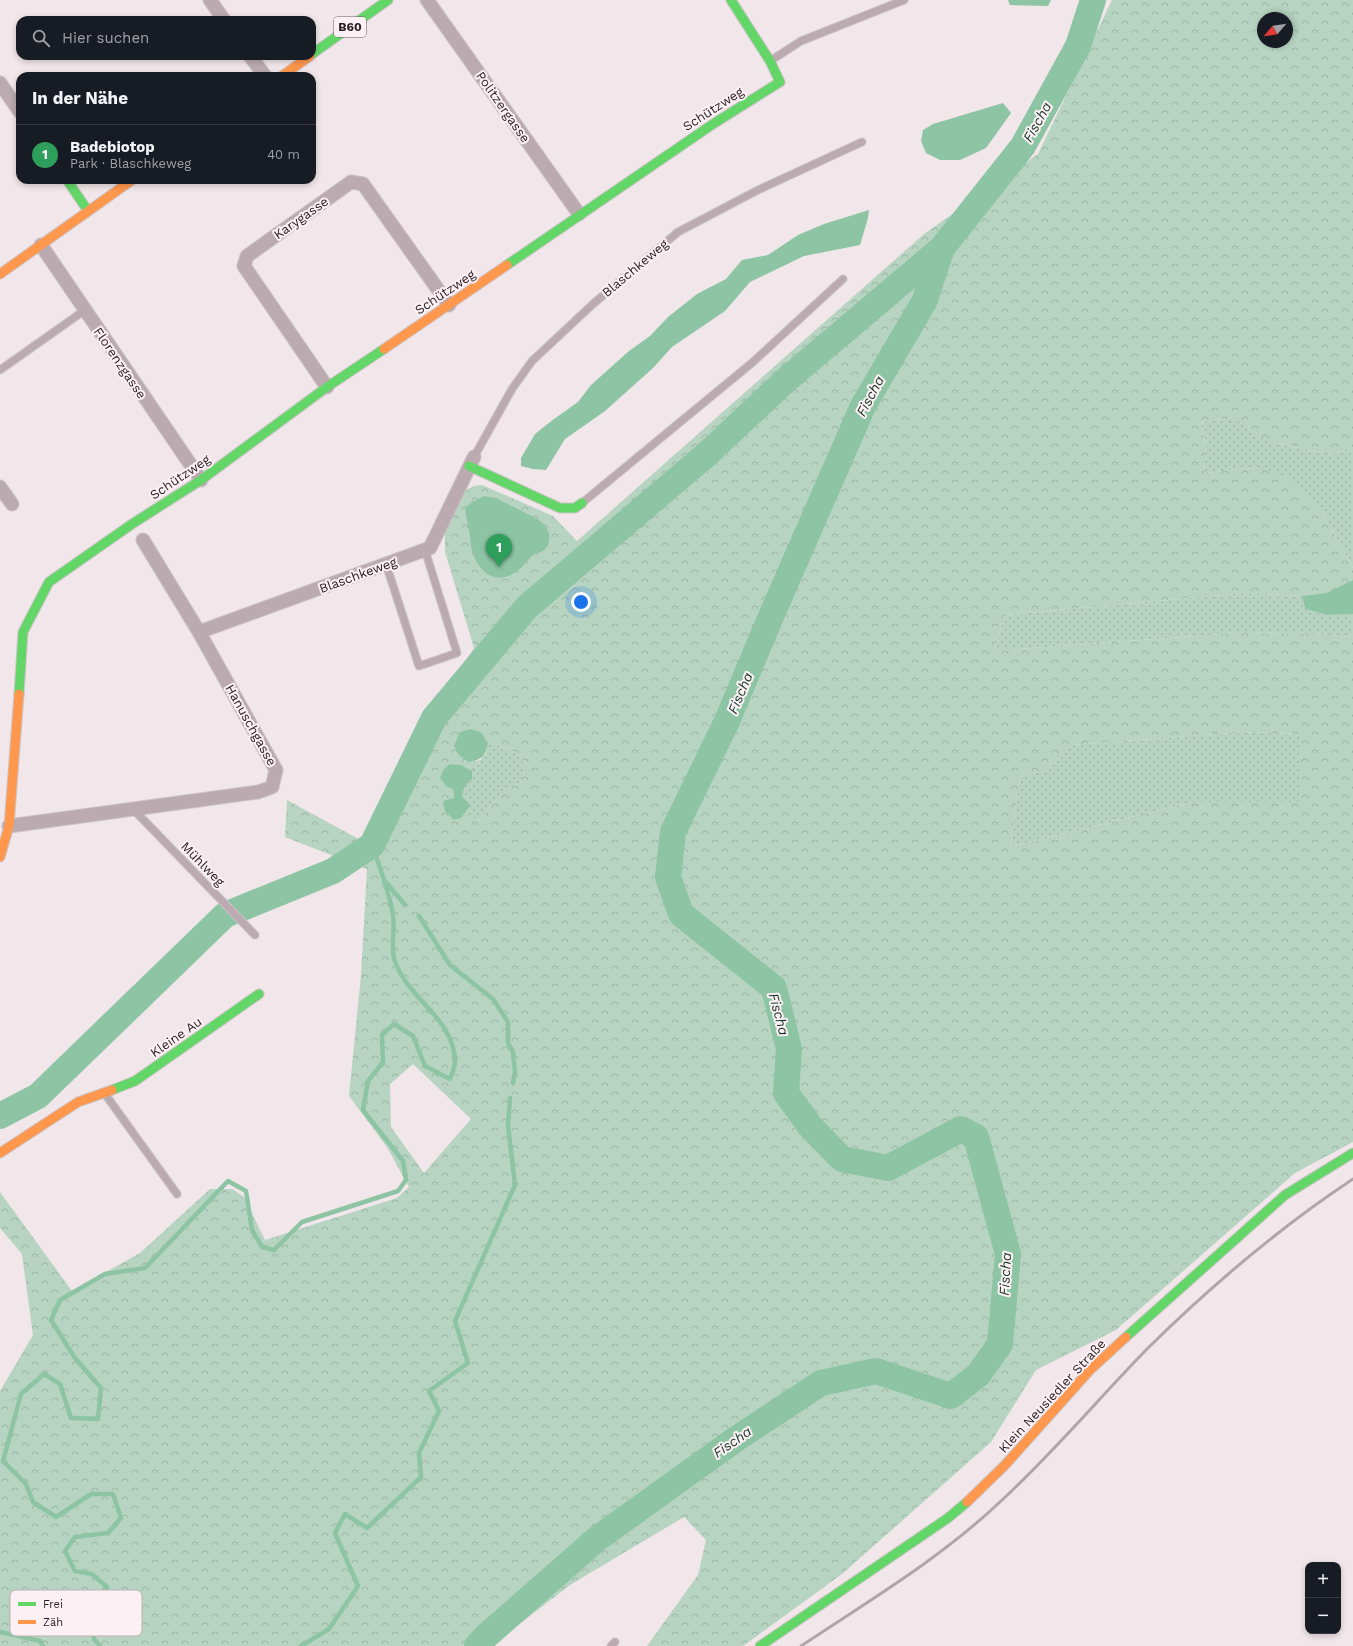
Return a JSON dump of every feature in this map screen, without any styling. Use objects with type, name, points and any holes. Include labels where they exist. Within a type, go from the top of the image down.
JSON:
[{"type":"street","points":[[210,0],[221,16]]},
{"type":"street","name":"B60","points":[[316,51],[388,0]]},
{"type":"street","name":"Politzergasse","points":[[428,0],[580,214]]},
{"type":"street","name":"Schützweg","points":[[9,826],[24,632],[49,582],[132,524],[201,480],[327,387],[713,124],[780,82],[770,61],[731,0]]},
{"type":"street","points":[[253,60],[262,72]]},
{"type":"street","name":"B60","points":[[288,72],[304,60]]},
{"type":"street","points":[[0,83],[16,106]]},
{"type":"street","name":"Karygasse","points":[[327,387],[244,266],[247,256],[351,182],[362,184],[449,305]]},
{"type":"street","points":[[70,184],[88,211]]},
{"type":"street","points":[[0,274],[126,184]]},
{"type":"street","name":"Florenzgasse","points":[[41,245],[201,480]]},
{"type":"street","points":[[472,461],[560,508],[575,508],[582,503]]},
{"type":"street","name":"Blaschkeweg","points":[[199,632],[430,548],[472,461]]},
{"type":"street","points":[[0,487],[12,504]]},
{"type":"street","name":"Hanuschgasse","points":[[9,826],[258,792],[272,787],[276,770],[199,632],[143,540]]},
{"type":"street","points":[[0,857],[9,826]]},
{"type":"street","name":"Kleine Au","points":[[0,1153],[78,1102],[136,1081],[260,994]]},
{"type":"street","name":"Klein Neusiedler Straße","points":[[760,1646],[913,1543],[953,1514],[974,1496],[1005,1465],[1090,1370],[1172,1295],[1285,1195],[1353,1152]]},
{"type":"lane","points":[[770,61],[801,41],[904,0]]},
{"type":"lane","name":"Blaschkeweg","points":[[472,461],[512,389],[532,361],[593,304],[678,232],[758,190],[862,142]]},
{"type":"lane","points":[[582,503],[753,362],[843,280]]},
{"type":"lane","points":[[0,370],[85,310]]},
{"type":"lane","points":[[386,564],[419,666],[457,653],[425,550]]},
{"type":"lane","name":"Mühlweg","points":[[133,809],[255,935]]},
{"type":"lane","points":[[104,1092],[177,1194]]},
{"type":"green space","points":[[1112,0],[1353,0],[1353,447],[1330,455],[1268,441],[1232,417],[1201,423],[1206,446],[1204,473],[1256,468],[1286,476],[1322,511],[1353,568],[1353,580],[1326,593],[1302,596],[1244,593],[1005,615],[994,651],[1236,633],[1316,634],[1353,637],[1353,1142],[1295,1173],[1116,1330],[1036,1370],[991,1442],[842,1574],[743,1646],[647,1646],[698,1575],[706,1540],[684,1517],[570,1585],[491,1646],[0,1646],[0,1391],[33,1335],[22,1254],[0,1228],[0,1192],[72,1291],[140,1253],[210,1189],[232,1189],[244,1197],[265,1240],[397,1198],[409,1187],[387,1147],[349,1096],[361,975],[367,869],[285,837],[287,800],[364,842],[434,707],[474,648],[445,552],[445,531],[460,498],[466,490],[474,486],[482,485],[553,516],[577,541],[924,234],[1038,154]],"holes":[[[471,729],[481,732],[488,743],[506,748],[522,756],[524,774],[521,782],[503,791],[479,821],[469,815],[454,820],[454,798],[450,764],[460,765],[472,771],[480,760],[469,762]],[[1243,732],[1300,734],[1300,802],[1191,802],[1010,847],[1020,777],[1048,770],[1072,745]],[[413,1064],[471,1119],[424,1173],[391,1127],[390,1084]]]},
{"type":"green space","points":[[1232,417],[1268,441],[1330,455],[1353,447],[1353,568],[1322,511],[1256,468],[1204,473],[1206,446],[1201,423]]},
{"type":"green space","points":[[1244,593],[1302,596],[1305,609],[1327,615],[1353,614],[1353,637],[1316,634],[1236,633],[994,651],[1005,615]]},
{"type":"green space","points":[[1243,732],[1301,734],[1300,802],[1191,802],[1010,847],[1020,777],[1048,770],[1072,745]]},
{"type":"green space","points":[[488,743],[506,748],[522,756],[524,774],[521,782],[503,791],[479,821],[461,818],[469,808],[469,803],[462,796],[465,786],[472,779],[472,771],[486,753]]},
{"type":"shaded area","points":[[1008,0],[1051,0],[1048,6],[1010,5]]},
{"type":"shaded area","points":[[1003,103],[1011,113],[986,148],[960,160],[940,160],[926,153],[921,141],[923,130],[933,124]]},
{"type":"shaded area","points":[[869,210],[860,245],[804,256],[750,282],[725,311],[672,347],[653,368],[605,411],[565,439],[546,470],[521,466],[521,458],[535,434],[578,402],[591,385],[629,351],[650,336],[668,317],[697,294],[726,279],[742,260],[768,255],[798,235],[824,224]]},
{"type":"shaded area","points":[[484,496],[498,499],[539,520],[545,526],[549,535],[548,545],[543,551],[532,556],[517,571],[502,578],[489,575],[483,571],[475,558],[471,547],[465,508],[472,502]]},
{"type":"shaded area","points":[[1353,580],[1353,614],[1327,615],[1305,609],[1302,596],[1326,593]]},
{"type":"shaded area","points":[[471,729],[481,732],[488,743],[483,757],[469,762],[459,755],[454,746],[460,732]]},
{"type":"shaded area","points":[[450,764],[461,765],[472,771],[472,779],[465,786],[462,796],[469,803],[469,808],[461,818],[454,820],[445,811],[443,801],[454,798],[453,789],[446,786],[440,778],[444,769]]},
{"type":"waterway","name":"Fischa","points":[[477,1646],[484,1638],[598,1538],[736,1439],[821,1383],[876,1371],[951,1396],[978,1375],[1000,1344],[1008,1254],[976,1137],[961,1129],[888,1168],[842,1159],[810,1126],[786,1093],[789,1049],[774,988],[681,914],[668,877],[673,832],[727,721],[863,406],[924,302],[942,248],[1023,146],[1078,46],[1093,0]]},
{"type":"waterway","points":[[0,1116],[38,1096],[225,915],[333,871],[372,845],[434,718],[527,607],[706,455],[785,381],[942,248]]},
{"type":"waterway","points":[[105,1590],[107,1587],[92,1574],[75,1571],[65,1551],[75,1537],[108,1533],[121,1518],[113,1494],[91,1494],[56,1517],[33,1502],[26,1484],[3,1461],[21,1394],[44,1374],[60,1384],[71,1418],[98,1419],[101,1388],[75,1358],[51,1320],[60,1300],[105,1274],[145,1268],[228,1181],[246,1191],[252,1230],[262,1247],[274,1250],[302,1222],[398,1191],[406,1180],[403,1161],[363,1110],[368,1081],[383,1062],[382,1035],[394,1024],[413,1036],[425,1066],[450,1079],[454,1068],[455,1061],[453,1046],[447,1032],[408,985],[394,958],[393,915],[384,880],[372,845]]},
{"type":"waterway","points":[[385,881],[405,905]]},
{"type":"waterway","points":[[419,916],[450,965],[493,999],[508,1022],[508,1043],[513,1052],[515,1072],[513,1083]]},
{"type":"waterway","points":[[301,1646],[329,1629],[358,1586],[335,1533],[345,1514],[367,1528],[421,1477],[419,1453],[439,1411],[429,1391],[468,1363],[455,1321],[515,1185],[508,1125],[510,1098]]},
{"type":"waterway","points":[[0,1632],[10,1634]]},
{"type":"waterway","points":[[18,1636],[40,1641],[43,1646]]},
{"type":"waterway","points":[[94,1636],[94,1639],[100,1646]]},
{"type":"railway","points":[[801,1646],[930,1560],[978,1522],[1039,1464],[1148,1348],[1196,1302],[1272,1238],[1353,1179]]},
{"type":"traffic: fast","points":[[316,51],[388,0]]},
{"type":"traffic: fast","points":[[507,265],[713,124],[780,82],[770,61],[731,0]]},
{"type":"traffic: fast","points":[[70,184],[88,211]]},
{"type":"traffic: fast","points":[[19,694],[23,632],[49,582],[132,524],[201,480],[327,387],[384,349]]},
{"type":"traffic: fast","points":[[469,466],[560,508],[575,508],[582,503]]},
{"type":"traffic: fast","points":[[112,1090],[135,1081],[259,994]]},
{"type":"traffic: fast","points":[[1126,1337],[1285,1195],[1353,1153]]},
{"type":"traffic: fast","points":[[760,1646],[948,1518],[967,1502]]},
{"type":"traffic: slow","points":[[288,72],[304,60]]},
{"type":"traffic: slow","points":[[0,274],[126,184]]},
{"type":"traffic: slow","points":[[384,349],[507,265]]},
{"type":"traffic: slow","points":[[0,857],[9,826],[19,694]]},
{"type":"traffic: slow","points":[[0,1153],[78,1102],[112,1090]]},
{"type":"traffic: slow","points":[[967,1502],[1005,1465],[1090,1370],[1126,1337]]},
{"type":"place","name":"Badebiotop","points":[[499,567]]}]
